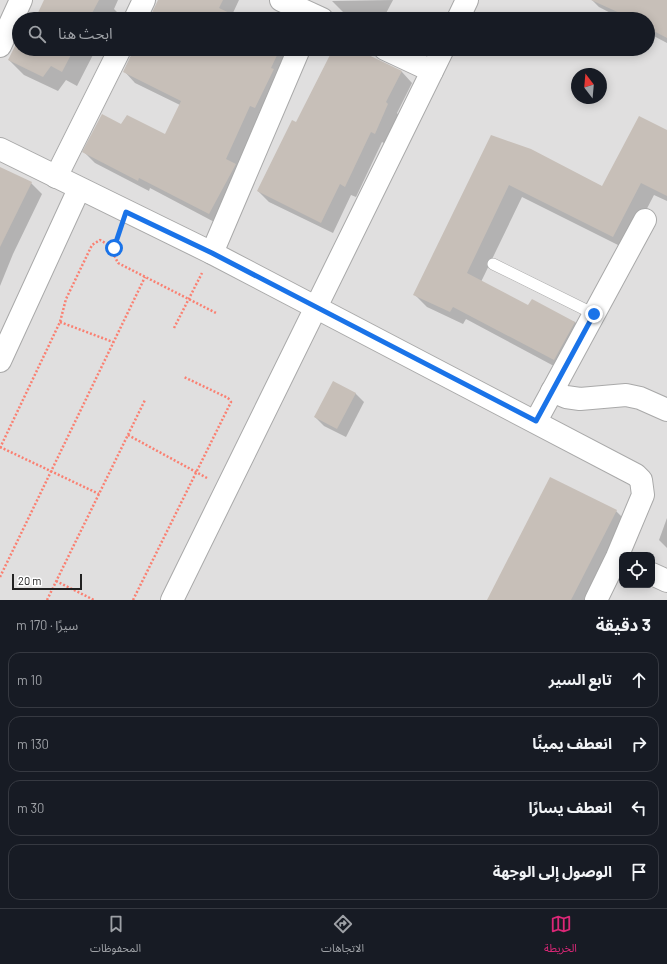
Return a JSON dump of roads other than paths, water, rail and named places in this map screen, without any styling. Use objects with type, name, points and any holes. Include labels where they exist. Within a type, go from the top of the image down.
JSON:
[{"type":"street","points":[[14,12],[21,0]]},
{"type":"street","points":[[138,12],[144,0]]},
{"type":"street","points":[[281,0],[314,12]]},
{"type":"street","points":[[461,12],[467,0]]},
{"type":"street","points":[[2,34],[12,16]]},
{"type":"street","points":[[56,177],[116,56]]},
{"type":"street","points":[[212,253],[296,56]]},
{"type":"street","points":[[400,56],[432,71]]},
{"type":"street","points":[[172,600],[440,56]]},
{"type":"street","points":[[0,149],[212,253],[630,470],[641,480],[643,495],[622,552]]},
{"type":"street","points":[[0,361],[79,189]]},
{"type":"street","points":[[536,421],[645,220]]},
{"type":"street","points":[[552,391],[566,397],[580,399],[626,395],[640,398],[667,410]]},
{"type":"street","points":[[596,600],[619,560]]},
{"type":"street","points":[[655,575],[667,581]]},
{"type":"lane","points":[[493,264],[594,314]]}]
